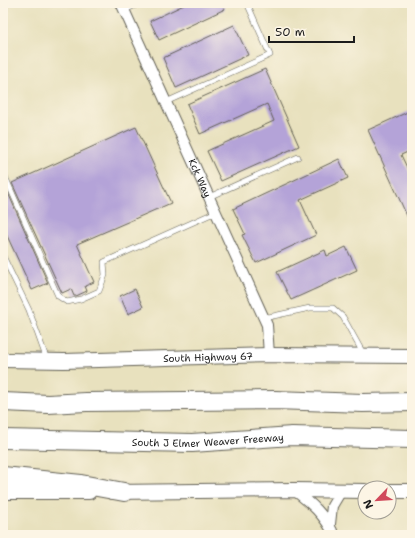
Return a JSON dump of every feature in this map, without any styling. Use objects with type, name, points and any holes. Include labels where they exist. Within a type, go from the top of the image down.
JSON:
[{"type":"highway","points":[[3,402],[48,404],[86,402],[267,400],[363,403],[412,402]]},
{"type":"highway","name":"South J Elmer Weaver Freeway","points":[[3,439],[192,443],[292,436],[412,439]]},
{"type":"highway","points":[[3,476],[81,484],[124,492]]},
{"type":"main road","name":"South Highway 67","points":[[3,360],[47,361],[269,355],[412,356]]},
{"type":"main road","points":[[3,492],[357,491]]},
{"type":"main road","points":[[397,491],[412,492]]},
{"type":"street","name":"Kck Way","points":[[123,6],[267,325],[269,355]]},
{"type":"street","points":[[294,490],[320,511],[330,524],[334,535]]},
{"type":"street","points":[[330,524],[332,506],[341,491]]},
{"type":"lane","points":[[3,6],[8,3]]},
{"type":"lane","points":[[123,6],[140,3]]},
{"type":"lane","points":[[166,102],[270,55],[247,3]]},
{"type":"lane","points":[[209,197],[298,157]]},
{"type":"lane","points":[[3,172],[58,296],[67,302],[81,299],[99,291],[105,275],[104,262],[216,212]]},
{"type":"lane","points":[[3,256],[29,310],[47,361]]},
{"type":"lane","points":[[264,318],[310,308],[333,308],[343,317],[365,355]]},
{"type":"building","points":[[188,3],[222,3],[225,9],[159,40],[150,21]]},
{"type":"building","points":[[234,25],[248,55],[176,88],[163,58]]},
{"type":"building","points":[[265,69],[299,146],[221,181],[207,151],[274,121],[267,104],[200,134],[187,104]]},
{"type":"building","points":[[412,110],[412,150],[401,155],[412,178],[412,227],[368,130]]},
{"type":"building","points":[[136,127],[171,203],[77,244],[94,282],[85,286],[87,291],[76,296],[74,296],[71,289],[62,293],[12,183]]},
{"type":"building","points":[[339,159],[348,178],[300,200],[316,235],[256,263],[242,235],[245,234],[233,209]]},
{"type":"building","points":[[5,186],[48,283],[32,290],[3,227],[3,187]]},
{"type":"building","points":[[346,247],[357,270],[291,300],[277,272],[325,250],[327,256]]},
{"type":"building","points":[[135,289],[143,307],[128,314],[120,296]]}]
